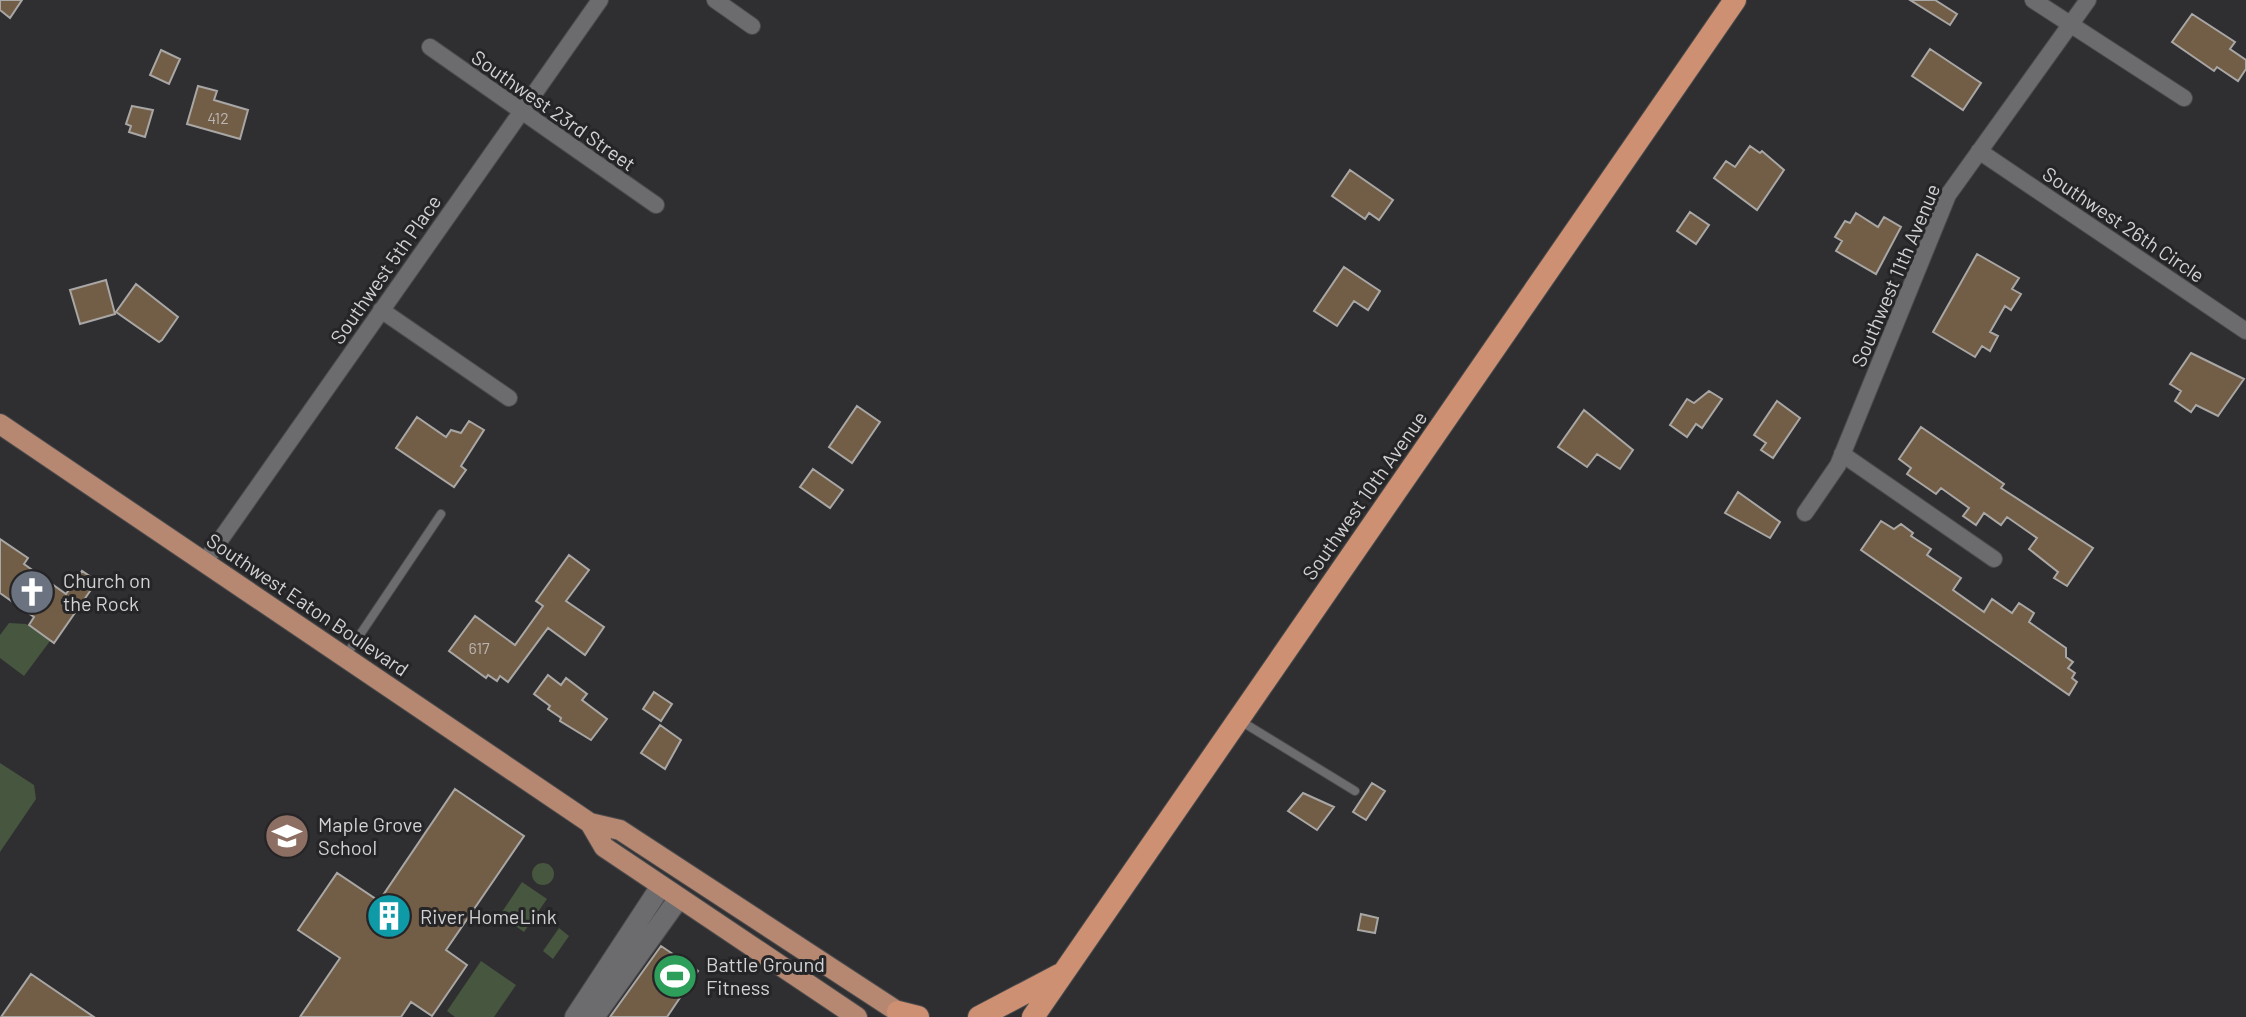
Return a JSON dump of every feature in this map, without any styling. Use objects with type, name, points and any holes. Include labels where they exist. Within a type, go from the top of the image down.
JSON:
[{"type":"highway","name":"Southwest 10th Avenue","points":[[1033,1017],[1735,0]]},
{"type":"highway","points":[[979,1017],[1064,972]]},
{"type":"main road","name":"Southwest Eaton Boulevard","points":[[0,425],[590,823],[620,830],[907,1015]]},
{"type":"main road","name":"Southwest Eaton Boulevard","points":[[590,823],[604,847],[857,1017]]},
{"type":"main road","points":[[661,886],[680,884],[715,907],[751,916]]},
{"type":"street","name":"Southwest 5th Place","points":[[204,563],[600,0]]},
{"type":"street","points":[[715,0],[752,26]]},
{"type":"street","points":[[2033,0],[2184,98]]},
{"type":"street","name":"Southwest 11th Avenue","points":[[1805,513],[1842,454],[1948,195],[2088,0]]},
{"type":"street","name":"Southwest 23rd Street","points":[[430,47],[656,205]]},
{"type":"street","name":"Southwest 26th Circle","points":[[1979,151],[2246,331]]},
{"type":"street","points":[[381,310],[509,398]]},
{"type":"street","points":[[1842,454],[1994,559]]},
{"type":"street","points":[[575,1017],[661,886]]},
{"type":"street","points":[[594,1017],[679,898]]},
{"type":"lane","points":[[344,657],[441,514]]},
{"type":"lane","points":[[1238,720],[1355,791]]},
{"type":"green space","points":[[9,623],[26,624],[50,641],[24,676],[0,658],[0,635]]},
{"type":"green space","points":[[0,763],[34,785],[36,799],[0,852]]},
{"type":"green space","points":[[543,863],[551,866],[554,874],[551,882],[543,885],[535,882],[532,874],[535,866]]},
{"type":"green space","points":[[522,882],[547,899],[524,932],[500,915]]},
{"type":"green space","points":[[559,928],[569,936],[553,959],[543,951]]},
{"type":"green space","points":[[481,961],[516,985],[494,1017],[455,1017],[447,1011]]},
{"type":"building","points":[[0,0],[22,0],[10,18],[0,10]]},
{"type":"building","points":[[1910,0],[1935,0],[1957,14],[1950,25]]},
{"type":"building","points":[[2192,14],[2235,42],[2230,49],[2246,60],[2246,69],[2238,81],[2217,67],[2214,71],[2172,42]]},
{"type":"building","points":[[1930,49],[1981,83],[1963,110],[1912,76]]},
{"type":"building","points":[[161,50],[180,59],[169,84],[150,75]]},
{"type":"building","points":[[198,86],[217,91],[214,100],[248,110],[240,139],[187,124]]},
{"type":"building","points":[[132,106],[153,110],[145,137],[129,132],[131,126],[126,124]]},
{"type":"building","points":[[1750,146],[1760,153],[1762,151],[1784,170],[1757,210],[1714,178],[1726,161],[1735,167]]},
{"type":"building","points":[[1350,170],[1393,200],[1379,220],[1369,213],[1365,219],[1332,196]]},
{"type":"building","points":[[1690,212],[1709,225],[1696,244],[1677,231]]},
{"type":"building","points":[[1856,213],[1878,227],[1884,217],[1901,227],[1876,274],[1836,251],[1842,241],[1835,237],[1845,221],[1850,223]]},
{"type":"building","points":[[1977,254],[2019,278],[2012,289],[2021,294],[2011,310],[2005,306],[1990,332],[1998,336],[1990,351],[1982,346],[1975,357],[1933,332]]},
{"type":"building","points":[[1344,267],[1380,291],[1368,310],[1354,301],[1337,326],[1314,311]]},
{"type":"building","points":[[106,280],[115,314],[80,324],[70,290]]},
{"type":"building","points":[[136,284],[178,317],[159,342],[116,312]]},
{"type":"building","points":[[2191,353],[2244,379],[2218,416],[2196,405],[2191,412],[2175,401],[2181,391],[2170,384]]},
{"type":"building","points":[[1709,391],[1722,399],[1702,428],[1696,424],[1687,437],[1670,425],[1687,399],[1694,403]]},
{"type":"building","points":[[1777,401],[1800,418],[1773,458],[1761,450],[1766,443],[1754,435]]},
{"type":"building","points":[[857,406],[880,422],[852,463],[829,447]]},
{"type":"building","points":[[1584,410],[1633,450],[1620,469],[1597,454],[1587,467],[1558,447]]},
{"type":"building","points":[[417,417],[446,437],[451,430],[461,433],[469,421],[484,430],[461,466],[466,470],[454,487],[396,448]]},
{"type":"building","points":[[1921,427],[2004,484],[2001,488],[2093,548],[2067,586],[2054,578],[2058,572],[2029,549],[2037,538],[2007,517],[2001,525],[1984,513],[1976,525],[1963,516],[1969,508],[1941,488],[1936,494],[1907,474],[1911,468],[1899,459]]},
{"type":"building","points":[[813,469],[843,490],[830,508],[800,487]]},
{"type":"building","points":[[1738,492],[1780,522],[1770,538],[1725,513]]},
{"type":"building","points":[[1881,521],[1894,529],[1901,524],[1913,533],[1911,536],[1931,549],[1927,555],[1961,578],[1953,590],[1984,612],[1992,599],[2012,613],[2019,603],[2034,613],[2029,622],[2066,648],[2066,657],[2073,662],[2068,668],[2075,673],[2072,678],[2077,682],[2069,695],[1861,550]]},
{"type":"building","name":"Church on the Rock","points":[[0,539],[28,558],[24,564],[66,594],[82,571],[97,581],[54,643],[29,625],[34,617],[0,593]]},
{"type":"building","points":[[569,555],[589,570],[566,601],[604,627],[585,655],[548,628],[508,682],[500,676],[497,681],[488,675],[486,678],[449,651],[475,616],[515,645],[543,606],[536,601]]},
{"type":"building","points":[[548,675],[561,685],[566,678],[587,694],[582,700],[607,719],[591,740],[560,721],[561,718],[548,709],[550,706],[534,694]]},
{"type":"building","points":[[654,692],[672,704],[661,721],[643,709]]},
{"type":"building","points":[[660,725],[681,740],[665,769],[641,753]]},
{"type":"building","points":[[1372,783],[1385,791],[1366,820],[1353,812]]},
{"type":"building","name":"River HomeLink","points":[[455,789],[524,836],[446,950],[467,965],[432,1016],[411,1002],[401,1017],[300,1017],[340,958],[298,930],[337,873],[379,901]]},
{"type":"building","points":[[1303,793],[1334,807],[1317,830],[1288,811]]},
{"type":"building","points":[[1361,914],[1378,918],[1375,933],[1358,930]]},
{"type":"building","points":[[661,946],[698,971],[667,1017],[610,1017]]},
{"type":"building","points":[[31,974],[94,1017],[1,1017]]},
{"type":"place","name":"Church on the Rock","points":[[32,592]]},
{"type":"place","name":"Maple Grove School","points":[[287,836]]},
{"type":"place","name":"River HomeLink","points":[[389,916]]},
{"type":"place","name":"Battle Ground Fitness","points":[[675,976]]}]
